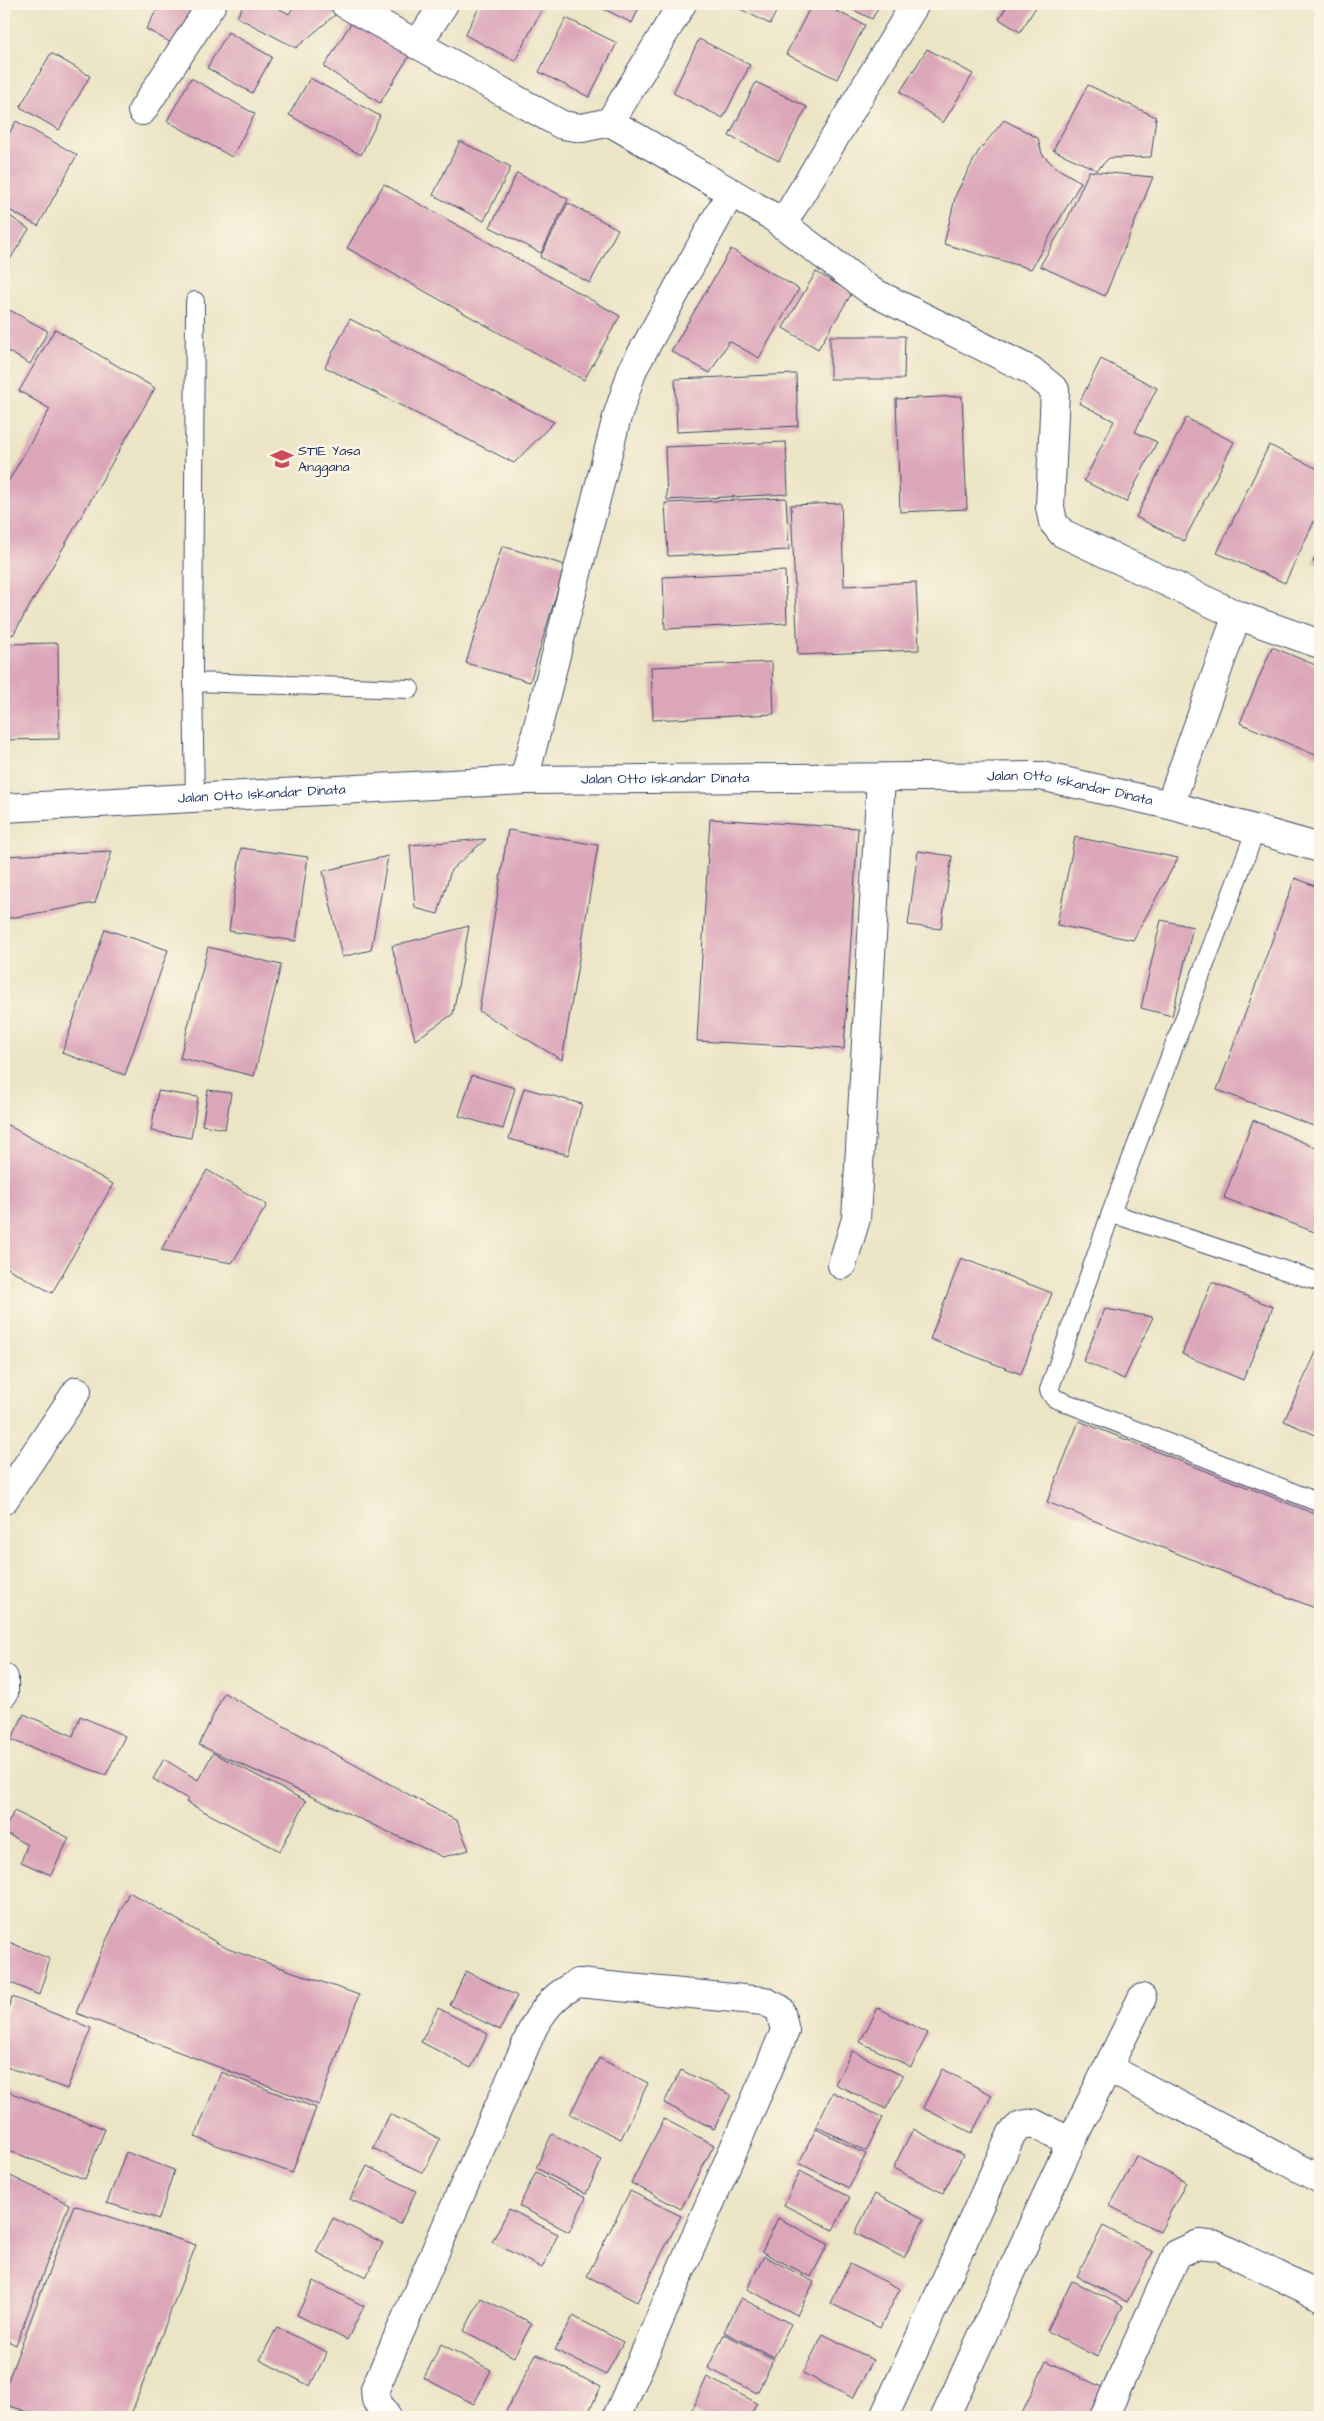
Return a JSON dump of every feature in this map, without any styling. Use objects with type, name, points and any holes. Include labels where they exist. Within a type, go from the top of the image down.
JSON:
[{"type":"street","points":[[142,111],[212,4]]},
{"type":"street","points":[[345,4],[562,124],[582,128],[610,122],[731,192],[782,225],[871,291],[1032,371],[1055,390],[1050,507],[1053,522],[1062,533],[1237,615],[1320,644]]},
{"type":"street","points":[[417,45],[444,4]]},
{"type":"street","points":[[610,122],[682,4]]},
{"type":"street","points":[[782,225],[915,4]]},
{"type":"street","points":[[524,780],[617,417],[633,369],[731,192]]},
{"type":"street","points":[[1170,806],[1237,615]]},
{"type":"street","name":"Jalan Otto Iskandar Dinata","points":[[4,808],[524,780],[1041,776],[1170,806],[1320,848]]},
{"type":"street","points":[[842,1265],[856,1218],[881,778]]},
{"type":"street","points":[[4,1500],[77,1391]]},
{"type":"street","points":[[4,1678],[4,1693]]},
{"type":"street","points":[[387,2417],[376,2400],[375,2389],[534,2026],[546,2006],[557,1994],[578,1983],[764,2002],[780,2009],[785,2031],[617,2417]]},
{"type":"street","points":[[945,2417],[1071,2142],[1142,1998]]},
{"type":"street","points":[[1108,2068],[1320,2179]]},
{"type":"street","points":[[884,2417],[1012,2133],[1021,2124],[1033,2123],[1071,2142]]},
{"type":"street","points":[[1104,2417],[1177,2254],[1199,2244],[1218,2246],[1320,2296]]},
{"type":"lane","points":[[195,799],[193,682],[196,301]]},
{"type":"lane","points":[[193,682],[410,689]]},
{"type":"lane","points":[[1256,829],[1111,1213],[1050,1385],[1050,1395],[1320,1503]]},
{"type":"lane","points":[[1111,1213],[1320,1282]]},
{"type":"building","points":[[154,4],[198,4],[175,45],[146,29],[159,6]]},
{"type":"building","points":[[244,4],[271,4],[289,14],[295,4],[332,4],[342,9],[296,48],[237,17]]},
{"type":"building","points":[[481,4],[536,4],[543,7],[515,61],[465,35]]},
{"type":"building","points":[[594,4],[641,4],[632,23]]},
{"type":"building","points":[[730,4],[780,4],[770,24]]},
{"type":"building","points":[[812,4],[822,4],[865,25],[837,79],[786,54]]},
{"type":"building","points":[[841,4],[880,4],[872,19]]},
{"type":"building","points":[[1008,4],[1038,4],[1020,32],[999,19]]},
{"type":"building","points":[[356,15],[413,50],[380,103],[324,67]]},
{"type":"building","points":[[566,18],[617,43],[589,97],[539,72]]},
{"type":"building","points":[[228,32],[272,57],[252,93],[207,68]]},
{"type":"building","points":[[699,39],[750,65],[723,118],[673,93]]},
{"type":"building","points":[[927,49],[973,74],[943,123],[900,92]]},
{"type":"building","points":[[51,53],[90,76],[59,130],[20,107]]},
{"type":"building","points":[[191,78],[255,114],[232,157],[167,121]]},
{"type":"building","points":[[310,78],[380,116],[361,155],[289,115]]},
{"type":"building","points":[[756,82],[807,107],[779,161],[729,136]]},
{"type":"building","points":[[1088,85],[1156,117],[1151,157],[1109,158],[1097,170],[1053,150]]},
{"type":"building","points":[[1004,120],[1038,138],[1042,154],[1055,167],[1081,182],[1031,269],[944,244],[956,194],[978,152]]},
{"type":"building","points":[[16,121],[77,155],[38,226],[4,207],[4,143]]},
{"type":"building","points":[[460,141],[511,167],[484,221],[433,195]]},
{"type":"building","points":[[1089,171],[1153,177],[1105,296],[1040,266],[1067,220]]},
{"type":"building","points":[[517,173],[568,199],[541,253],[490,227]]},
{"type":"building","points":[[384,184],[620,316],[584,380],[347,248]]},
{"type":"building","points":[[568,203],[618,229],[590,283],[540,257]]},
{"type":"building","points":[[4,212],[29,229],[4,269]]},
{"type":"building","points":[[731,249],[799,289],[759,358],[729,341],[710,373],[671,351]]},
{"type":"building","points":[[816,272],[852,293],[818,349],[783,328]]},
{"type":"building","points":[[4,307],[48,331],[30,364],[4,349]]},
{"type":"building","points":[[350,319],[554,422],[514,463],[325,367]]},
{"type":"building","points":[[55,329],[155,388],[13,635],[4,630],[4,489],[50,409],[19,391]]},
{"type":"building","points":[[830,336],[905,336],[904,379],[830,379]]},
{"type":"building","points":[[1101,359],[1157,388],[1135,432],[1157,442],[1126,502],[1084,481],[1114,421],[1079,403]]},
{"type":"building","points":[[796,374],[798,426],[677,432],[675,379]]},
{"type":"building","points":[[962,396],[967,509],[900,512],[896,399]]},
{"type":"building","points":[[1186,418],[1234,442],[1184,541],[1136,517]]},
{"type":"building","points":[[786,442],[788,494],[667,500],[665,447]]},
{"type":"building","points":[[1269,445],[1320,470],[1320,509],[1285,583],[1217,553]]},
{"type":"building","points":[[786,498],[789,550],[668,556],[665,503]]},
{"type":"building","points":[[841,503],[844,586],[916,582],[919,650],[798,655],[791,505]]},
{"type":"building","points":[[1320,545],[1320,565],[1313,562]]},
{"type":"building","points":[[502,546],[565,565],[530,682],[466,663]]},
{"type":"building","points":[[785,571],[787,623],[665,629],[663,577]]},
{"type":"building","points":[[58,643],[59,739],[4,740],[4,691],[7,691],[6,644]]},
{"type":"building","points":[[1272,647],[1320,667],[1320,757],[1240,723]]},
{"type":"building","points":[[772,662],[774,714],[653,720],[651,667]]},
{"type":"building","points":[[710,819],[858,828],[844,1049],[697,1041]]},
{"type":"building","points":[[508,830],[598,845],[562,1060],[479,1011]]},
{"type":"building","points":[[1075,837],[1178,858],[1133,940],[1057,925]]},
{"type":"building","points":[[486,839],[451,870],[438,914],[415,908],[410,845]]},
{"type":"building","points":[[241,848],[308,857],[296,941],[229,931]]},
{"type":"building","points":[[112,851],[95,903],[4,919],[4,856]]},
{"type":"building","points":[[918,851],[952,856],[941,929],[908,925]]},
{"type":"building","points":[[388,856],[371,950],[342,957],[323,871]]},
{"type":"building","points":[[1295,878],[1320,888],[1319,1128],[1217,1090]]},
{"type":"building","points":[[1161,920],[1193,927],[1172,1016],[1141,1008]]},
{"type":"building","points":[[469,926],[453,1014],[415,1040],[392,946]]},
{"type":"building","points":[[105,929],[168,950],[125,1075],[62,1053]]},
{"type":"building","points":[[208,947],[281,965],[254,1076],[180,1058]]},
{"type":"building","points":[[472,1075],[515,1088],[503,1129],[459,1116]]},
{"type":"building","points":[[524,1088],[582,1104],[568,1155],[509,1139]]},
{"type":"building","points":[[208,1090],[231,1093],[225,1129],[202,1125]]},
{"type":"building","points":[[158,1091],[198,1097],[191,1138],[151,1131]]},
{"type":"building","points":[[1253,1120],[1320,1150],[1320,1234],[1224,1198]]},
{"type":"building","points":[[4,1123],[113,1184],[52,1293],[4,1266]]},
{"type":"building","points":[[207,1170],[267,1205],[232,1263],[161,1250]]},
{"type":"building","points":[[961,1258],[1052,1293],[1021,1374],[930,1339]]},
{"type":"building","points":[[1212,1282],[1273,1307],[1243,1380],[1182,1354]]},
{"type":"building","points":[[1105,1309],[1153,1317],[1124,1379],[1083,1361]]},
{"type":"building","points":[[1320,1344],[1320,1437],[1284,1421]]},
{"type":"building","points":[[1079,1421],[1320,1516],[1320,1610],[1047,1502]]},
{"type":"building","points":[[224,1693],[457,1821],[469,1850],[443,1857],[199,1745]]},
{"type":"building","points":[[24,1714],[73,1736],[80,1716],[125,1736],[106,1775],[11,1740]]},
{"type":"building","points":[[213,1753],[306,1801],[280,1851],[186,1802],[188,1799],[153,1779],[164,1759],[198,1780]]},
{"type":"building","points":[[14,1811],[69,1838],[51,1875],[21,1862],[27,1845],[4,1832]]},
{"type":"building","points":[[129,1892],[228,1949],[359,1995],[319,2105],[76,2013],[101,1952]]},
{"type":"building","points":[[4,1940],[50,1959],[39,1995],[4,1980]]},
{"type":"building","points":[[466,1971],[517,1996],[500,2030],[450,2005]]},
{"type":"building","points":[[12,1997],[91,2028],[67,2089],[4,2066],[4,2021]]},
{"type":"building","points":[[438,2008],[488,2034],[471,2068],[421,2042]]},
{"type":"building","points":[[878,2008],[928,2033],[911,2067],[860,2042]]},
{"type":"building","points":[[852,2051],[903,2076],[886,2109],[835,2084]]},
{"type":"building","points":[[599,2058],[648,2083],[621,2139],[570,2114]]},
{"type":"building","points":[[942,2069],[992,2095],[972,2133],[923,2108]]},
{"type":"building","points":[[681,2070],[731,2095],[714,2129],[664,2103]]},
{"type":"building","points":[[221,2072],[316,2108],[292,2173],[195,2137]]},
{"type":"building","points":[[4,2090],[105,2129],[85,2179],[4,2149]]},
{"type":"building","points":[[833,2092],[883,2118],[866,2151],[816,2126]]},
{"type":"building","points":[[390,2114],[440,2139],[423,2173],[373,2148]]},
{"type":"building","points":[[664,2119],[714,2145],[681,2209],[631,2183]]},
{"type":"building","points":[[816,2129],[866,2154],[849,2188],[799,2163]]},
{"type":"building","points":[[913,2129],[963,2155],[943,2193],[893,2168]]},
{"type":"building","points":[[552,2134],[602,2160],[586,2194],[536,2168]]},
{"type":"building","points":[[126,2152],[174,2170],[159,2219],[107,2203]]},
{"type":"building","points":[[1136,2156],[1186,2182],[1160,2232],[1110,2206]]},
{"type":"building","points":[[367,2166],[416,2191],[400,2224],[350,2199]]},
{"type":"building","points":[[800,2171],[850,2197],[833,2230],[784,2205]]},
{"type":"building","points":[[536,2172],[586,2198],[569,2232],[519,2206]]},
{"type":"building","points":[[4,2173],[69,2204],[16,2345],[4,2339]]},
{"type":"building","points":[[630,2191],[681,2216],[637,2302],[587,2276]]},
{"type":"building","points":[[875,2194],[924,2219],[904,2258],[855,2233]]},
{"type":"building","points":[[74,2205],[196,2245],[130,2417],[43,2417],[4,2404],[4,2391]]},
{"type":"building","points":[[509,2209],[558,2234],[542,2268],[492,2242]]},
{"type":"building","points":[[333,2218],[383,2243],[366,2277],[316,2252]]},
{"type":"building","points":[[778,2218],[828,2244],[811,2277],[762,2252]]},
{"type":"building","points":[[1103,2226],[1153,2252],[1127,2302],[1077,2276]]},
{"type":"building","points":[[764,2256],[814,2282],[797,2315],[747,2289]]},
{"type":"building","points":[[850,2264],[900,2289],[880,2328],[830,2303]]},
{"type":"building","points":[[314,2281],[364,2306],[347,2340],[297,2315]]},
{"type":"building","points":[[1072,2281],[1123,2306],[1097,2357],[1047,2331]]},
{"type":"building","points":[[481,2298],[532,2323],[514,2357],[464,2331]]},
{"type":"building","points":[[741,2298],[791,2324],[774,2357],[724,2332]]},
{"type":"building","points":[[573,2316],[623,2342],[606,2375],[555,2350]]},
{"type":"building","points":[[277,2327],[327,2352],[310,2386],[260,2360]]},
{"type":"building","points":[[724,2334],[774,2359],[757,2393],[708,2368]]},
{"type":"building","points":[[823,2334],[873,2360],[853,2398],[803,2373]]},
{"type":"building","points":[[441,2344],[491,2370],[474,2404],[424,2378]]},
{"type":"building","points":[[536,2354],[601,2387],[586,2417],[503,2417]]},
{"type":"building","points":[[1046,2361],[1108,2390],[1096,2417],[1021,2416]]},
{"type":"building","points":[[707,2377],[757,2403],[750,2417],[703,2417],[691,2411]]},
{"type":"place","name":"STIE Yasa Anggana","points":[[282,459]]}]
